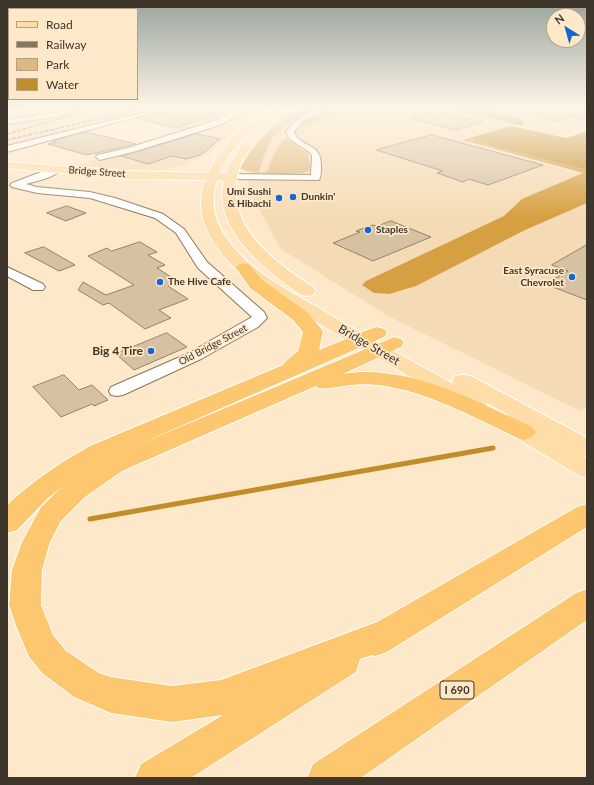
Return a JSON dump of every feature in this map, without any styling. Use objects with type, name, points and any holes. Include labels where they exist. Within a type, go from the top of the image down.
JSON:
[{"type":"highway","points":[[244,268],[256,284],[300,316],[313,331],[312,344],[303,359],[271,388]]},
{"type":"highway","points":[[378,341],[271,388],[113,465],[76,490],[51,514],[36,542],[27,570],[25,605],[41,646],[54,662],[87,685],[111,695],[172,704],[221,698],[388,633]]},
{"type":"highway","points":[[7,522],[39,491],[70,469],[99,452],[271,388],[354,378],[385,379],[404,382],[429,390],[524,432]]},
{"type":"highway","points":[[155,778],[388,633],[587,514]]},
{"type":"highway","name":"I 690","points":[[327,778],[587,603]]},
{"type":"main road","points":[[212,177],[232,145]]},
{"type":"main road","points":[[231,178],[233,167],[241,152],[248,145]]},
{"type":"main road","points":[[208,160],[227,152]]},
{"type":"main road","name":"Bridge Street","points":[[7,165],[159,176],[231,178],[228,185],[228,200],[235,223],[243,236],[266,261],[293,282],[330,306],[378,341],[524,432],[587,469]]},
{"type":"main road","points":[[159,176],[174,173],[194,166]]},
{"type":"main road","name":"Bridge Street","points":[[212,177],[207,212],[214,230],[223,244],[244,268],[378,341],[472,387],[587,448]]},
{"type":"street","points":[[7,149],[24,145]]},
{"type":"street","points":[[100,157],[147,145]]},
{"type":"street","name":"Bridge Street","points":[[231,178],[316,178],[316,156],[312,151],[302,145]]},
{"type":"street","points":[[12,186],[48,174],[57,169]]},
{"type":"street","name":"Old Bridge Street","points":[[12,186],[90,195],[111,200],[159,216],[180,230],[202,265],[259,314],[260,318],[253,324],[195,356],[117,391]]},
{"type":"street","points":[[7,271],[38,287]]},
{"type":"shaded area","points":[[149,145],[218,145],[210,154],[179,166],[150,172],[77,165]]},
{"type":"shaded area","points":[[266,145],[477,145],[580,174],[587,179],[587,407],[580,411],[388,316],[281,249],[248,189],[250,169]]},
{"type":"shaded area","points":[[479,145],[487,145],[587,170],[587,203],[525,230],[416,286],[389,294],[374,293],[362,285],[366,281],[504,216],[522,199],[583,173]]},
{"type":"green space","points":[[256,145],[269,145],[259,171],[260,173],[240,168]]},
{"type":"green space","points":[[280,145],[295,145],[308,154],[310,166],[309,171],[304,173],[261,173],[268,170]]},
{"type":"water","points":[[487,145],[587,145],[587,170]]},
{"type":"building","points":[[50,145],[133,145],[87,155]]},
{"type":"building","points":[[160,145],[213,145],[202,154],[186,159],[172,156],[148,164],[121,156]]},
{"type":"building","points":[[396,145],[468,145],[543,165],[488,185],[469,179],[463,182],[437,173],[443,171],[376,150]]},
{"type":"building","points":[[67,206],[86,213],[66,221],[47,213]]},
{"type":"building","points":[[391,221],[431,237],[373,261],[333,243],[360,232],[356,231]]},
{"type":"building","points":[[140,242],[157,252],[148,255],[165,265],[157,268],[179,282],[168,286],[188,299],[159,310],[171,318],[145,329],[109,303],[103,305],[78,290],[83,282],[106,295],[134,285],[88,256],[107,248],[111,251]]},
{"type":"building","name":"East Syracuse Chevrolet","points":[[587,245],[587,300],[545,284],[568,271],[552,265]]},
{"type":"building","points":[[44,247],[75,265],[59,271],[25,253]]},
{"type":"building","points":[[167,333],[187,347],[134,370],[116,354]]},
{"type":"building","points":[[64,375],[79,390],[92,385],[108,400],[94,406],[92,404],[61,417],[33,387]]},
{"type":"waterway","points":[[90,519],[493,448]]},
{"type":"place","name":"Dunkin'","points":[[293,197]]},
{"type":"place","name":"Umi Sushi & Hibachi","points":[[279,198]]},
{"type":"place","name":"Staples","points":[[368,230]]},
{"type":"place","name":"East Syracuse Chevrolet","points":[[572,277]]},
{"type":"place","name":"The Hive Cafe","points":[[160,282]]},
{"type":"place","name":"Big 4 Tire","points":[[151,351]]}]
